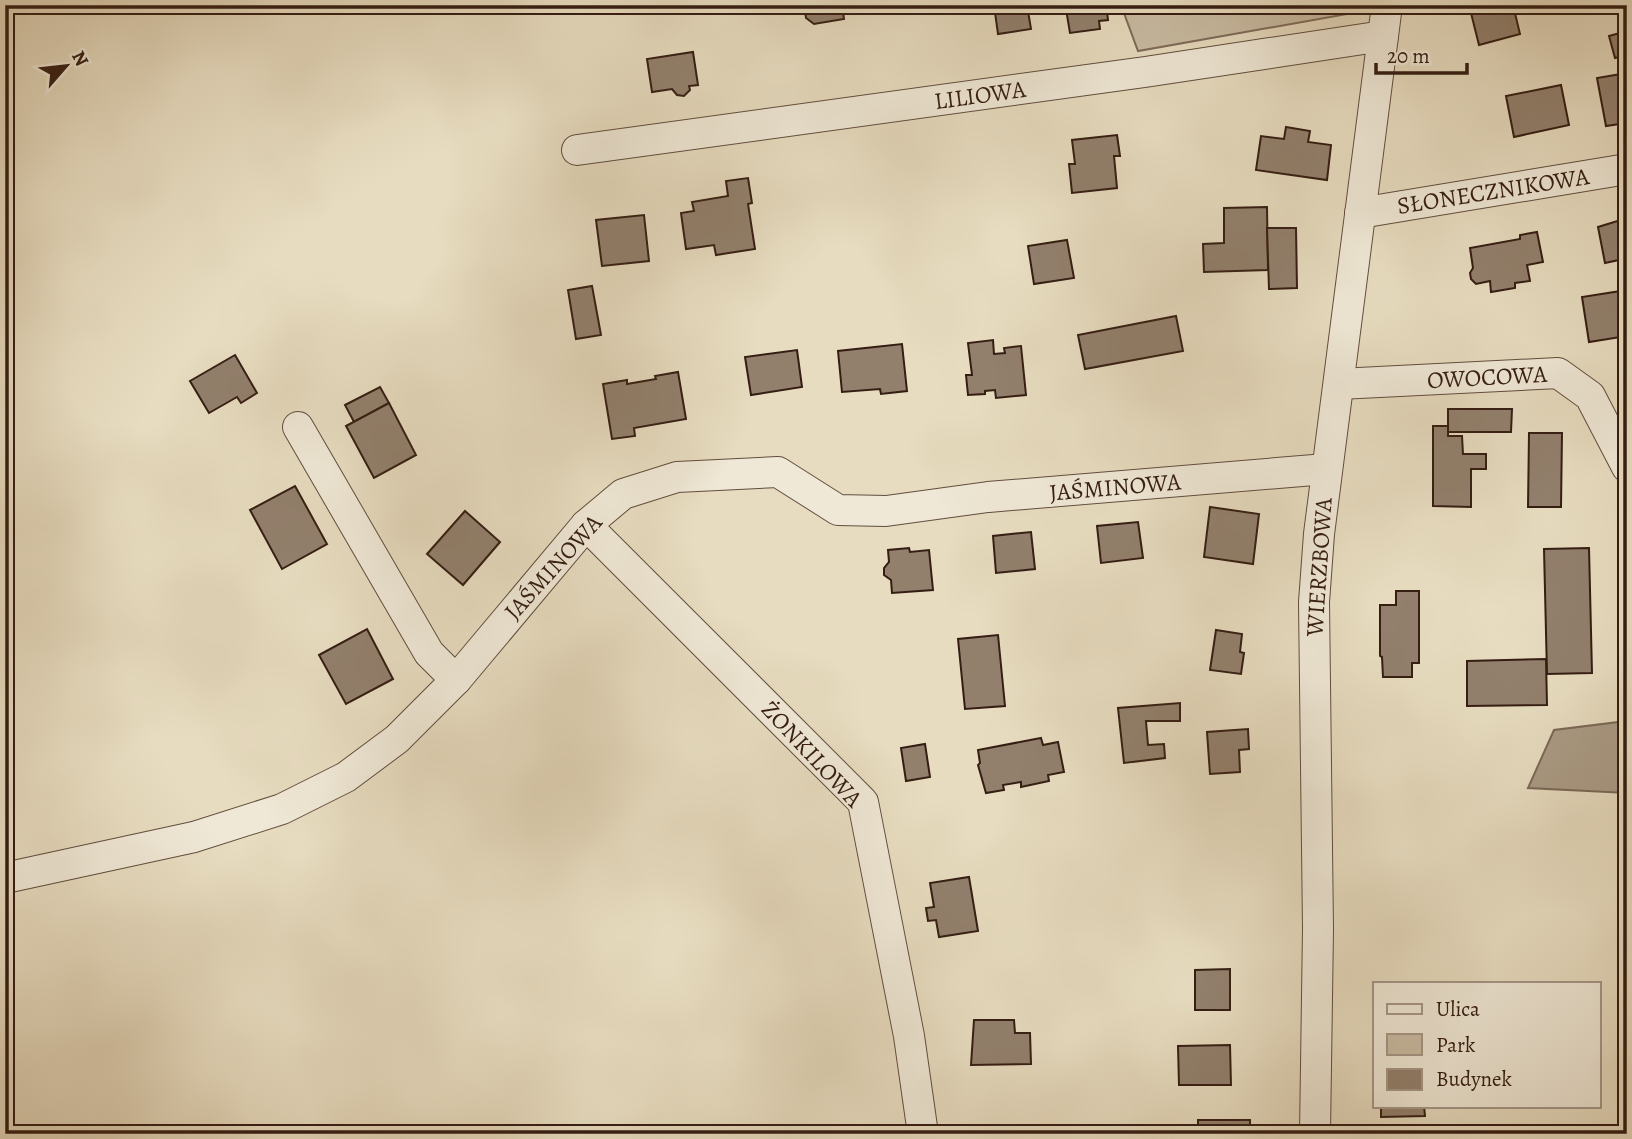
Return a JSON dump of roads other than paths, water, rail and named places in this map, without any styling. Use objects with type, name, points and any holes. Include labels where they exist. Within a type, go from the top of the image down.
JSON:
[{"type":"street","name":"WIERZBOWA","points":[[1315,1134],[1318,929],[1314,602],[1318,534],[1387,5]]},
{"type":"street","name":"LILIOWA","points":[[577,150],[1145,72],[1383,36]]},
{"type":"street","name":"SŁONECZNIKOWA","points":[[1360,213],[1627,169]]},
{"type":"street","name":"OWOCOWA","points":[[1339,384],[1558,373],[1590,396],[1627,467]]},
{"type":"street","points":[[298,427],[429,653],[456,680]]},
{"type":"street","name":"JAŚMINOWA","points":[[5,878],[194,837],[282,809],[346,777],[397,738],[456,680],[586,525],[624,494],[677,477],[778,472],[838,510],[886,511],[988,498],[1326,469]]},
{"type":"street","name":"ŻONKILOWA","points":[[586,525],[863,802],[908,1036],[923,1134]]}]
